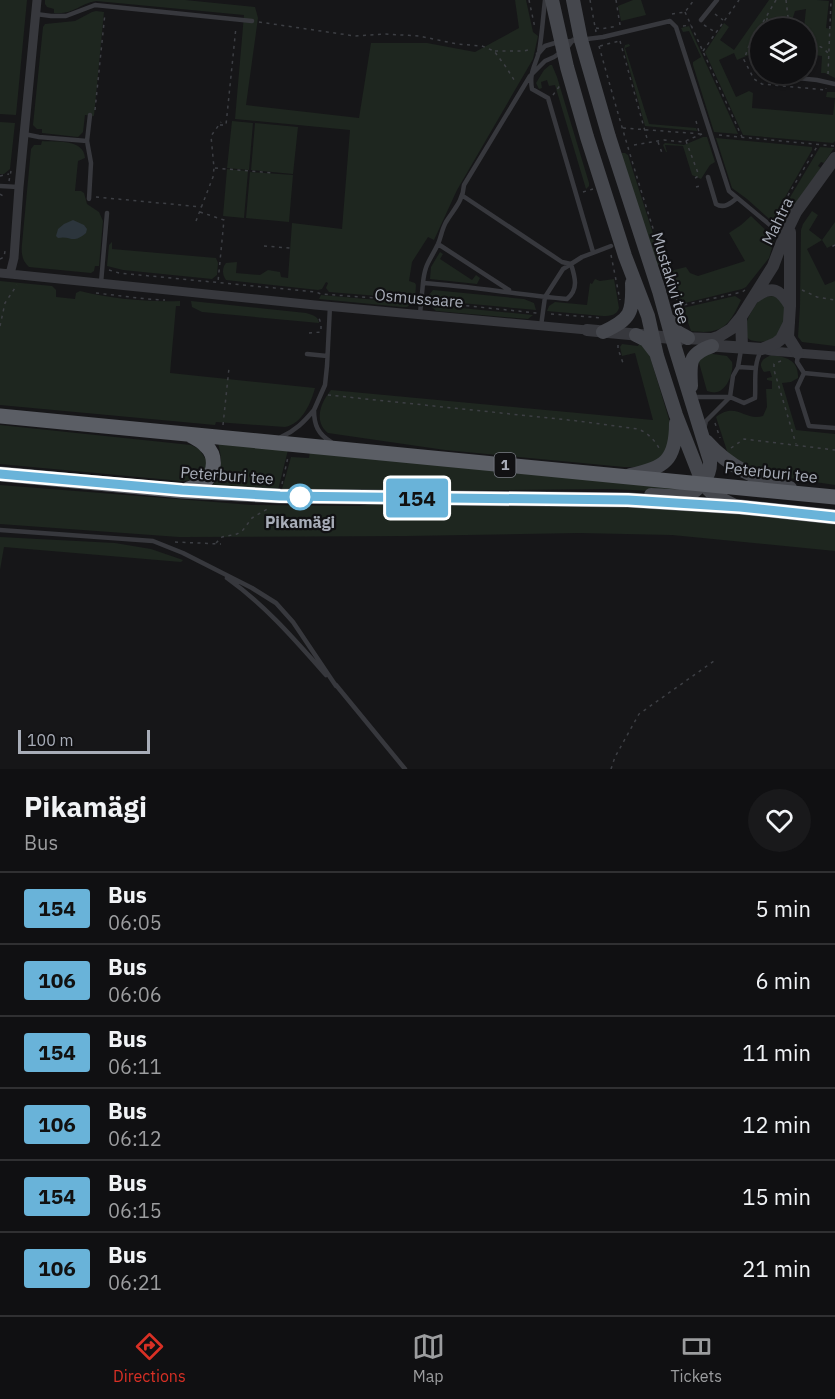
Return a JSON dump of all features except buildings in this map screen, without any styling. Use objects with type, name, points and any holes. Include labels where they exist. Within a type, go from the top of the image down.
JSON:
[{"type":"highway","name":"Peterburi tee","points":[[0,416],[835,497]]},
{"type":"highway","points":[[182,490],[198,485],[208,477],[212,470],[212,454],[207,447],[189,434]]},
{"type":"highway","name":"Peterburi tee","points":[[0,474],[182,490],[298,497],[628,500],[740,507],[835,517]]},
{"type":"main road","name":"Mustakivi tee","points":[[552,0],[609,137],[664,311],[663,338]]},
{"type":"main road","name":"Mustakivi tee","points":[[573,0],[567,67],[613,242],[626,256],[648,316],[664,334],[663,338],[678,356],[704,439],[720,456],[736,468],[776,484],[818,495]]},
{"type":"main road","points":[[604,325],[620,323],[632,309],[632,272]]},
{"type":"main road","points":[[664,311],[677,332],[688,338]]},
{"type":"main road","points":[[636,335],[646,340],[657,356],[676,415],[703,484]]},
{"type":"main road","points":[[657,356],[663,338]]},
{"type":"main road","points":[[691,397],[692,361],[699,350],[712,346]]},
{"type":"main road","points":[[623,476],[648,471],[670,457],[674,446],[676,415]]},
{"type":"main road","points":[[541,498],[593,493],[686,495],[703,484],[711,466],[704,439]]},
{"type":"main road","name":"Peterburi tee","points":[[703,484],[715,496],[740,507]]},
{"type":"street","points":[[10,274],[14,258],[37,0]]},
{"type":"street","name":"Mahtra","points":[[749,294],[773,266],[784,231],[835,158]]},
{"type":"street","points":[[784,231],[790,306],[788,337],[798,353]]},
{"type":"street","name":"Osmussaare","points":[[0,273],[587,330],[604,325],[636,335],[687,343],[835,356]]},
{"type":"street","points":[[663,338],[712,339],[718,337],[731,329],[741,317],[749,294],[770,290],[781,293],[790,306]]},
{"type":"street","points":[[741,317],[742,347]]},
{"type":"street","points":[[762,349],[781,339],[789,323]]},
{"type":"lane","points":[[420,314],[424,270],[438,244],[444,225],[463,196],[464,185],[530,76],[538,54],[545,0]]},
{"type":"lane","points":[[701,21],[717,0]]},
{"type":"lane","points":[[35,14],[66,16],[96,5],[252,21]]},
{"type":"lane","points":[[538,54],[545,46],[597,38],[670,21],[676,27],[729,191],[784,231]]},
{"type":"lane","points":[[530,76],[569,43]]},
{"type":"lane","points":[[530,76],[532,89],[548,98],[593,252]]},
{"type":"lane","points":[[816,80],[835,84]]},
{"type":"lane","points":[[89,118],[87,141],[91,163],[89,198]]},
{"type":"lane","points":[[24,134],[87,141]]},
{"type":"lane","points":[[708,177],[716,204],[723,206],[730,204],[737,198]]},
{"type":"lane","points":[[0,186],[19,188]]},
{"type":"lane","points":[[463,196],[562,262],[571,264]]},
{"type":"lane","points":[[101,283],[107,213]]},
{"type":"lane","points":[[541,326],[545,297],[563,269],[613,242]]},
{"type":"lane","points":[[438,244],[511,292]]},
{"type":"lane","points":[[423,283],[567,299],[573,295],[575,286],[571,264]]},
{"type":"lane","points":[[266,442],[291,433],[314,411],[324,385],[330,306]]},
{"type":"lane","points":[[704,439],[706,421],[730,397],[733,376],[738,367],[742,347]]},
{"type":"lane","points":[[691,397],[730,397],[744,403],[755,398],[755,368],[762,349]]},
{"type":"lane","points":[[798,353],[797,362],[804,373]]},
{"type":"lane","points":[[307,354],[327,356]]},
{"type":"lane","points":[[738,367],[755,368]]},
{"type":"lane","points":[[804,373],[835,376]]},
{"type":"lane","points":[[804,373],[797,388],[809,426],[835,428]]},
{"type":"lane","points":[[314,411],[314,423],[326,440],[362,451]]},
{"type":"lane","points":[[0,530],[153,541],[183,553],[252,588],[276,603],[293,622],[336,686]]},
{"type":"lane","points":[[215,570],[244,590],[274,617],[336,686],[405,769]]},
{"type":"path","points":[[529,0],[535,28],[542,32]]},
{"type":"path","points":[[590,0],[599,47],[622,128],[679,306]]},
{"type":"path","points":[[616,0],[620,25]]},
{"type":"path","points":[[703,52],[739,0]]},
{"type":"path","points":[[776,0],[748,48],[744,60],[754,79],[762,84],[826,90],[831,0]]},
{"type":"path","points":[[786,0],[788,18]]},
{"type":"path","points":[[89,118],[94,119],[105,6]]},
{"type":"path","points":[[709,10],[724,21]]},
{"type":"path","points":[[685,12],[742,137]]},
{"type":"path","points":[[196,221],[213,177],[212,136],[220,123],[226,125],[236,19]]},
{"type":"path","points":[[252,21],[355,36],[384,34],[419,36],[457,44],[482,46],[494,51],[524,51],[534,48]]},
{"type":"path","points":[[676,27],[691,25]]},
{"type":"path","points":[[599,47],[620,40],[648,142]]},
{"type":"path","points":[[816,45],[829,54]]},
{"type":"path","points":[[494,51],[516,82],[519,94]]},
{"type":"path","points":[[549,101],[561,83]]},
{"type":"path","points":[[696,121],[699,133]]},
{"type":"path","points":[[622,128],[703,134],[686,141],[658,141],[634,145]]},
{"type":"path","points":[[711,134],[818,145],[834,146],[835,144]]},
{"type":"path","points":[[658,141],[662,153]]},
{"type":"path","points":[[686,141],[698,173],[693,179]]},
{"type":"path","points":[[784,231],[787,197],[818,145]]},
{"type":"path","points":[[214,168],[273,173]]},
{"type":"path","points":[[0,176],[10,174]]},
{"type":"path","points":[[696,188],[702,186]]},
{"type":"path","points":[[0,194],[6,198]]},
{"type":"path","points":[[89,198],[202,207]]},
{"type":"path","points":[[200,212],[224,220],[218,283]]},
{"type":"path","points":[[613,242],[621,304],[620,313],[628,316]]},
{"type":"path","points":[[835,245],[833,246],[835,250]]},
{"type":"path","points":[[264,246],[290,248]]},
{"type":"path","points":[[0,259],[4,257]]},
{"type":"path","points":[[103,269],[119,273],[321,294],[542,313],[604,325]]},
{"type":"path","points":[[0,326],[5,303],[19,282]]},
{"type":"path","points":[[799,288],[817,297],[835,300]]},
{"type":"path","points":[[664,311],[742,292],[749,294]]},
{"type":"path","points":[[797,445],[774,364],[798,353]]},
{"type":"path","points":[[223,425],[229,368]]},
{"type":"path","points":[[321,394],[638,429],[652,437],[660,452]]},
{"type":"path","points":[[727,451],[744,439],[835,450]]},
{"type":"path","points":[[280,491],[290,455]]},
{"type":"path","points":[[216,543],[222,537],[237,534],[252,518],[271,508]]},
{"type":"path","points":[[153,541],[221,544]]},
{"type":"path","points":[[611,769],[615,757],[639,714],[714,661]]},
{"type":"shaded area","points":[[0,0],[27,0],[16,115],[0,114]]},
{"type":"shaded area","points":[[45,0],[185,0],[255,7],[258,18],[246,105],[359,118],[371,43],[427,43],[475,52],[519,28],[515,0],[526,0],[533,32],[538,36],[533,59],[457,190],[434,240],[428,237],[412,262],[409,281],[416,285],[415,299],[329,292],[326,282],[322,289],[318,290],[226,280],[223,271],[226,263],[237,262],[236,273],[260,275],[268,270],[280,272],[281,277],[288,278],[292,223],[342,229],[350,130],[235,119],[244,15],[96,1],[71,11],[54,13],[54,9],[47,7]]},
{"type":"shaded area","points":[[633,0],[641,0],[646,15],[621,21],[618,6]]},
{"type":"shaded area","points":[[769,0],[829,1],[826,28],[831,29],[833,0],[835,0],[835,78],[821,73],[822,56],[816,55],[816,18],[805,18],[806,9],[795,11],[793,18],[756,18]]},
{"type":"shaded area","points":[[96,11],[104,12],[94,116],[85,115],[83,132],[78,137],[42,133],[42,129],[37,129],[33,125],[43,27],[45,24],[75,21]]},
{"type":"shaded area","points":[[724,23],[729,27],[720,40],[734,50],[750,27],[750,54],[737,60],[734,53],[719,60],[736,97],[749,91],[753,93],[752,108],[833,115],[835,98],[835,141],[833,143],[743,135],[705,52]]},
{"type":"shaded area","points":[[689,26],[738,134],[714,132],[693,65],[693,62],[701,57],[689,31],[683,32],[681,28]]},
{"type":"shaded area","points":[[625,45],[630,46],[625,48],[649,124],[696,128],[697,131],[645,126],[624,49]]},
{"type":"shaded area","points":[[550,65],[557,77],[589,183],[586,189],[555,85],[549,86],[547,80],[541,82],[542,88],[539,89],[536,83]]},
{"type":"shaded area","points":[[827,92],[835,92],[835,98],[826,97]]},
{"type":"shaded area","points":[[232,121],[253,123],[249,170],[227,168]]},
{"type":"shaded area","points":[[0,122],[15,123],[10,169],[4,174],[0,174]]},
{"type":"shaded area","points":[[255,123],[298,127],[293,174],[251,170]]},
{"type":"shaded area","points":[[707,137],[715,162],[710,165],[701,179],[692,175],[683,146],[665,145],[666,152],[663,145],[665,143],[684,145]]},
{"type":"shaded area","points":[[716,138],[812,147],[784,199],[779,225],[732,188]]},
{"type":"shaded area","points":[[42,141],[69,143],[80,147],[83,152],[85,158],[78,161],[75,191],[84,193],[87,204],[99,212],[103,221],[99,266],[95,266],[91,273],[29,267],[23,259],[22,247],[31,149],[34,145],[41,145]]},
{"type":"shaded area","points":[[820,147],[834,148],[824,163],[821,162],[818,166],[821,168],[788,214],[789,199]]},
{"type":"shaded area","points":[[622,153],[628,155],[662,262],[656,267],[621,156]]},
{"type":"shaded area","points":[[227,169],[248,171],[244,218],[223,216]]},
{"type":"shaded area","points":[[250,172],[293,175],[289,222],[246,218]]},
{"type":"shaded area","points":[[812,211],[818,215],[809,230],[822,240],[807,249],[825,285],[835,281],[835,346],[802,342],[798,337],[801,230]]},
{"type":"shaded area","points":[[751,216],[775,237],[769,258],[746,287],[681,304],[670,271],[686,267],[690,273],[698,276],[745,261],[729,233]]},
{"type":"shaded area","points":[[73,220],[84,225],[87,229],[86,233],[74,239],[58,238],[56,236],[58,229]]},
{"type":"shaded area","points":[[835,222],[835,244],[827,248],[822,240]]},
{"type":"shaded area","points":[[112,242],[112,249],[216,258],[217,275],[212,279],[123,270],[107,266],[109,245]]},
{"type":"shaded area","points":[[440,252],[443,254],[440,259],[472,280],[476,275],[480,278],[477,284],[430,279],[431,267]]},
{"type":"shaded area","points":[[595,279],[600,281],[614,279],[619,308],[615,314],[603,316],[547,311],[549,306],[555,302],[587,305],[590,283],[592,284]]},
{"type":"shaded area","points":[[0,281],[52,286],[56,290],[56,297],[75,299],[76,293],[80,291],[130,299],[180,301],[180,306],[176,306],[170,373],[315,388],[311,400],[301,417],[285,427],[216,422],[215,425],[0,405]]},
{"type":"shaded area","points":[[433,290],[524,299],[534,303],[536,310],[428,300]]},
{"type":"shaded area","points":[[321,295],[412,303],[407,307],[402,307],[319,299]]},
{"type":"shaded area","points":[[735,296],[741,300],[723,327],[710,332],[691,331],[683,308]]},
{"type":"shaded area","points":[[774,296],[784,305],[783,326],[773,339],[762,342],[750,340],[747,337],[746,328],[751,312],[760,299]]},
{"type":"shaded area","points":[[191,301],[306,313],[316,317],[319,323],[202,312],[192,307]]},
{"type":"shaded area","points":[[430,305],[533,315],[528,319],[436,311]]},
{"type":"shaded area","points":[[640,342],[648,350],[672,429],[664,458],[642,467],[445,450],[328,433],[321,423],[320,412],[331,390],[653,420],[635,353],[622,356],[620,347],[622,344],[638,346]]},
{"type":"shaded area","points":[[706,353],[727,356],[732,362],[729,379],[724,388],[717,392],[707,391],[698,359]]},
{"type":"shaded area","points":[[772,355],[791,360],[798,372],[798,378],[782,383],[796,430],[835,434],[835,485],[762,474],[725,454],[727,451],[716,417],[730,411],[757,417],[763,416],[767,407],[766,389],[772,389],[772,381],[767,378],[772,377],[770,371],[764,372],[761,363]]},
{"type":"shaded area","points":[[0,425],[191,445],[199,449],[207,461],[204,474],[195,480],[181,481],[0,464]]},
{"type":"shaded area","points":[[218,443],[288,450],[278,490],[212,487],[221,466]]},
{"type":"shaded area","points":[[310,451],[678,487],[678,492],[609,489],[395,491],[282,489],[291,457],[309,458]]},
{"type":"shaded area","points":[[0,485],[252,505],[359,506],[379,503],[627,505],[835,522],[835,551],[672,535],[579,533],[179,537],[0,524]]},
{"type":"shaded area","points":[[0,537],[115,543],[151,549],[183,560],[181,562],[4,547],[0,570]]},
{"type":"bus line","name":"154","points":[[0,474],[182,490],[298,497],[628,500],[740,507],[835,517]]},
{"type":"place","name":"Pikamägi","points":[[300,497]]}]
